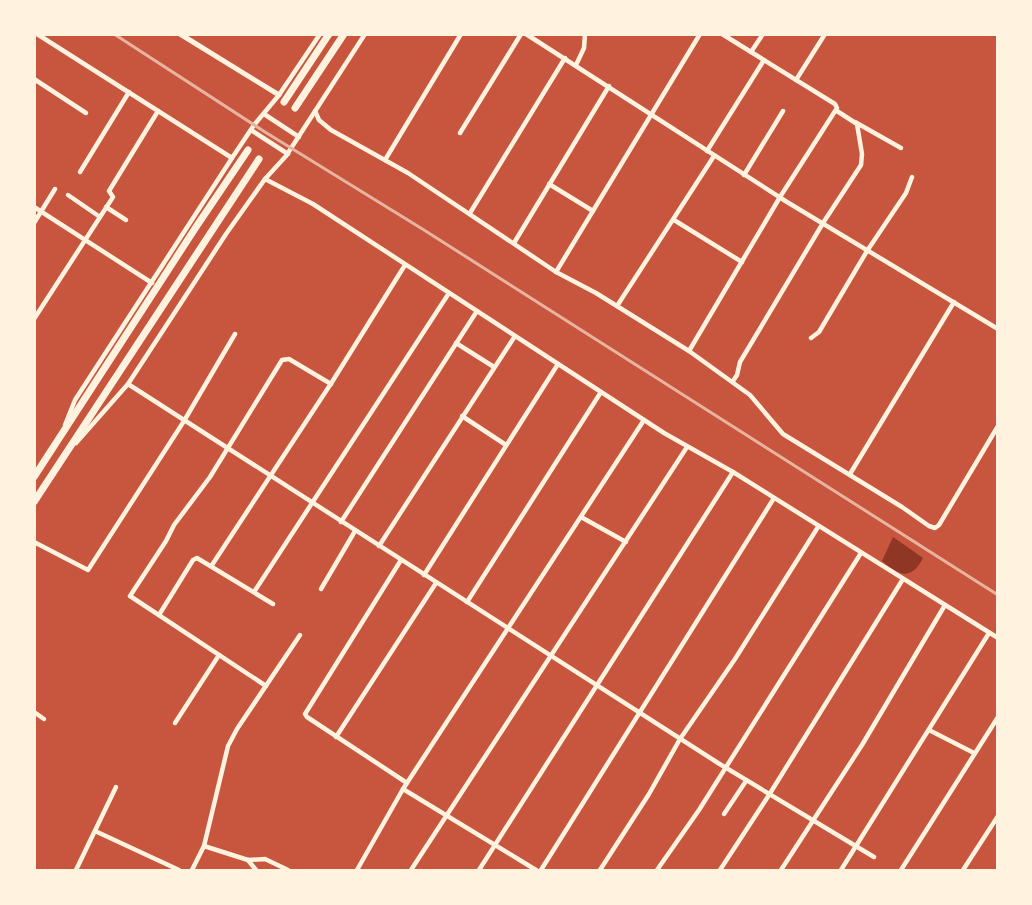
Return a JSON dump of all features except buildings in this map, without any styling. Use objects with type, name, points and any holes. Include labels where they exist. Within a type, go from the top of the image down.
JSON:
[{"type":"highway","points":[[281,99],[329,34]]},
{"type":"highway","points":[[295,108],[344,34]]},
{"type":"highway","points":[[34,477],[58,444],[196,227],[248,150]]},
{"type":"highway","points":[[34,502],[259,159]]},
{"type":"street","points":[[37,34],[232,159]]},
{"type":"street","points":[[180,34],[281,99]]},
{"type":"street","points":[[58,444],[75,399],[251,130],[281,99],[320,34]]},
{"type":"street","points":[[70,450],[128,384],[226,234],[266,179],[288,154],[365,34]]},
{"type":"street","points":[[386,160],[461,34]]},
{"type":"street","points":[[460,134],[521,34]]},
{"type":"street","points":[[526,34],[744,175],[998,329]]},
{"type":"street","points":[[576,65],[584,48],[585,34]]},
{"type":"street","points":[[556,272],[700,34]]},
{"type":"street","points":[[722,34],[835,104],[837,111],[901,148]]},
{"type":"street","points":[[751,52],[763,34]]},
{"type":"street","points":[[796,80],[825,34]]},
{"type":"street","points":[[470,213],[565,58]]},
{"type":"street","points":[[707,150],[764,60]]},
{"type":"street","points":[[34,79],[86,113]]},
{"type":"street","points":[[514,243],[609,86]]},
{"type":"street","points":[[80,172],[129,92]]},
{"type":"street","points":[[34,319],[114,197],[109,190],[158,111]]},
{"type":"street","points":[[315,111],[319,120],[330,130],[386,160],[470,213],[556,272],[585,286],[689,351],[750,395],[783,434],[850,474],[929,526],[935,528],[939,525],[998,426]]},
{"type":"street","points":[[744,175],[783,111]]},
{"type":"street","points":[[689,351],[780,197],[837,111]]},
{"type":"street","points":[[264,114],[299,137]]},
{"type":"street","points":[[733,381],[740,362],[862,162],[855,122]]},
{"type":"street","points":[[251,130],[288,154]]},
{"type":"street","points":[[617,306],[714,156]]},
{"type":"street","points":[[811,338],[819,333],[867,251],[906,193],[912,177]]},
{"type":"street","points":[[266,179],[313,204],[644,420],[733,472],[998,638]]},
{"type":"street","points":[[549,184],[593,211]]},
{"type":"street","points":[[34,224],[55,189]]},
{"type":"street","points":[[68,195],[100,217]]},
{"type":"street","points":[[34,207],[153,283]]},
{"type":"street","points":[[106,207],[126,220]]},
{"type":"street","points":[[674,220],[742,262]]},
{"type":"street","points":[[212,565],[331,384],[405,265]]},
{"type":"street","points":[[254,592],[449,293]]},
{"type":"street","points":[[850,474],[954,302]]},
{"type":"street","points":[[341,522],[477,311]]},
{"type":"street","points":[[34,542],[88,570],[184,421],[235,334]]},
{"type":"street","points":[[379,546],[515,336]]},
{"type":"street","points":[[456,342],[494,367]]},
{"type":"street","points":[[266,686],[130,596],[174,525],[210,477],[283,359],[291,360],[331,384]]},
{"type":"street","points":[[424,575],[558,364]]},
{"type":"street","points":[[128,384],[746,781],[874,857]]},
{"type":"street","points":[[467,602],[601,392]]},
{"type":"street","points":[[462,416],[506,445]]},
{"type":"street","points":[[357,870],[403,789],[644,420]]},
{"type":"street","points":[[411,870],[687,447]]},
{"type":"street","points":[[479,870],[733,472]]},
{"type":"street","points":[[541,870],[774,498]]},
{"type":"street","points":[[581,517],[626,542]]},
{"type":"street","points":[[600,870],[650,794],[680,739],[735,659],[818,527]]},
{"type":"street","points":[[321,589],[355,531]]},
{"type":"street","points":[[657,870],[699,810],[861,553]]},
{"type":"street","points":[[159,615],[194,559],[199,558],[273,604]]},
{"type":"street","points":[[401,560],[305,711],[307,717],[407,783]]},
{"type":"street","points":[[720,870],[903,579]]},
{"type":"street","points":[[336,736],[436,583]]},
{"type":"street","points":[[781,870],[945,605]]},
{"type":"street","points":[[841,870],[989,633]]},
{"type":"street","points":[[192,870],[204,846],[228,746],[300,634]]},
{"type":"street","points":[[175,723],[219,655]]},
{"type":"street","points":[[34,712],[44,719]]},
{"type":"street","points":[[901,870],[998,717]]},
{"type":"street","points":[[929,730],[975,753]]},
{"type":"street","points":[[724,814],[746,781]]},
{"type":"street","points":[[76,870],[116,787]]},
{"type":"street","points":[[403,789],[536,870]]},
{"type":"street","points":[[963,870],[998,816]]},
{"type":"street","points":[[95,831],[179,870]]},
{"type":"street","points":[[204,846],[248,860],[265,859],[288,870]]},
{"type":"street","points":[[248,860],[256,870]]},
{"type":"shaded area","points":[[893,537],[923,558],[909,573],[899,573],[882,561]]},
{"type":"railway","points":[[114,34],[265,132],[424,230],[998,595]]}]
